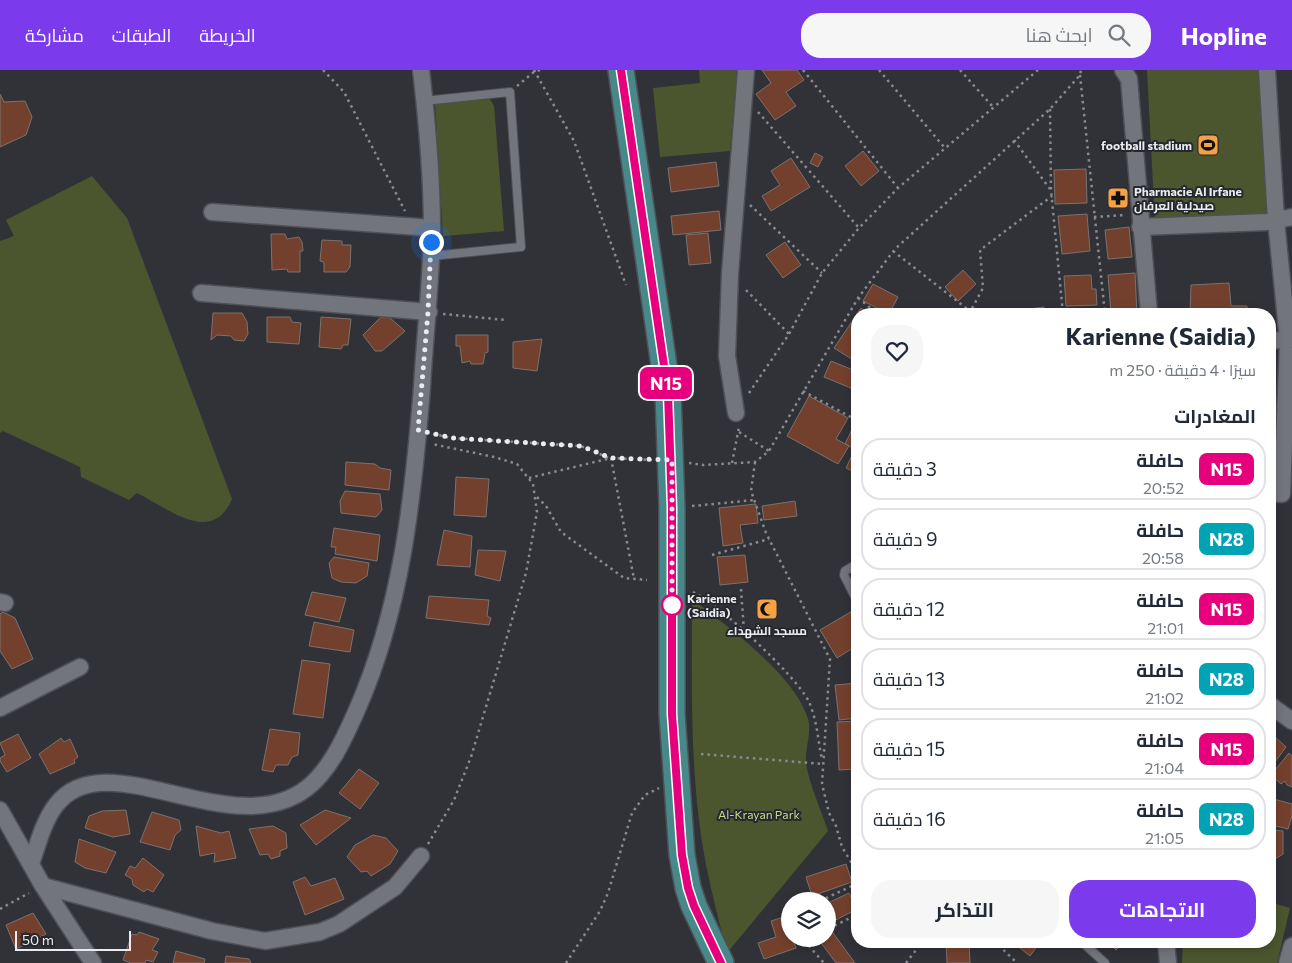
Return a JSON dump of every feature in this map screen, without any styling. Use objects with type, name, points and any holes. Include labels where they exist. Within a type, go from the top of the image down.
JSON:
[{"type":"main road","points":[[621,70],[668,393],[672,460],[672,714],[682,855],[688,888],[694,906],[721,963]]},
{"type":"main road","points":[[694,906],[700,950],[704,963]]},
{"type":"street","points":[[31,864],[44,826],[56,804],[80,787],[97,782],[130,784],[217,805],[239,807],[280,801],[305,790],[314,782],[325,769],[346,734],[364,694],[388,624],[408,531],[428,312],[432,228],[421,70]]},
{"type":"street","points":[[736,413],[727,356],[730,274],[746,70]]},
{"type":"street","points":[[1124,70],[1128,79],[1139,221],[1148,308]]},
{"type":"street","points":[[1267,70],[1284,218],[1290,340],[1282,494],[1276,494]]},
{"type":"street","points":[[212,212],[432,228]]},
{"type":"street","points":[[1139,221],[1284,218]]},
{"type":"street","points":[[201,293],[428,312]]},
{"type":"street","points":[[1276,341],[1290,340]]},
{"type":"street","points":[[0,708],[80,667]]},
{"type":"street","points":[[1276,709],[1292,721]]},
{"type":"street","points":[[0,810],[44,886],[93,963]]},
{"type":"street","points":[[44,886],[212,931],[265,940],[320,932],[340,924],[395,887],[421,856]]},
{"type":"street","points":[[1287,963],[1292,946]]},
{"type":"street","points":[[1167,948],[1168,963]]},
{"type":"lane","points":[[424,101],[510,92],[521,247],[431,256]]},
{"type":"lane","points":[[851,567],[845,571],[844,575],[851,589]]},
{"type":"lane","points":[[1088,948],[1104,963]]},
{"type":"path","points":[[323,70],[344,92],[412,226]]},
{"type":"path","points":[[535,70],[574,141],[626,285]]},
{"type":"path","points":[[510,92],[535,70],[542,70]]},
{"type":"path","points":[[803,70],[898,188]]},
{"type":"path","points":[[879,70],[944,147]]},
{"type":"path","points":[[960,70],[993,108]]},
{"type":"path","points":[[736,413],[789,334],[822,273],[858,228],[898,188],[944,147],[1038,70]]},
{"type":"path","points":[[1081,70],[1104,308]]},
{"type":"path","points":[[852,308],[893,251],[1050,109],[1080,75]]},
{"type":"path","points":[[744,95],[858,228]]},
{"type":"path","points":[[1050,109],[1051,190],[1062,308]]},
{"type":"path","points":[[1014,140],[1051,190]]},
{"type":"path","points":[[737,192],[822,273]]},
{"type":"path","points":[[973,308],[983,288],[980,250],[1052,196]]},
{"type":"path","points":[[1094,217],[1139,221]]},
{"type":"path","points":[[893,251],[964,308]]},
{"type":"path","points":[[730,274],[789,334]]},
{"type":"path","points":[[858,298],[870,308]]},
{"type":"path","points":[[529,478],[611,458],[672,460],[703,465],[754,462],[769,451],[851,310]]},
{"type":"path","points":[[428,312],[506,320]]},
{"type":"path","points":[[803,391],[851,416]]},
{"type":"path","points":[[731,464],[739,432],[769,451]]},
{"type":"path","points":[[418,436],[581,446],[611,458]]},
{"type":"path","points":[[418,436],[517,464],[529,478],[536,496],[537,512],[526,573],[471,757],[454,800],[421,856]]},
{"type":"path","points":[[611,458],[634,579]]},
{"type":"path","points":[[754,462],[751,491],[768,538],[830,659],[822,784],[842,847],[851,862]]},
{"type":"path","points":[[536,496],[546,506],[561,532],[624,578],[647,580]]},
{"type":"path","points":[[672,508],[755,500]]},
{"type":"path","points":[[712,555],[768,538]]},
{"type":"path","points":[[741,589],[744,632]]},
{"type":"path","points":[[693,592],[710,602],[744,632],[791,679],[808,701],[812,711],[823,764]]},
{"type":"path","points":[[701,754],[823,764]]},
{"type":"path","points":[[566,963],[600,911],[608,893],[632,813],[639,800],[645,795],[676,782]]},
{"type":"path","points":[[0,908],[44,886]]},
{"type":"path","points":[[836,894],[851,887]]},
{"type":"path","points":[[836,925],[851,918]]},
{"type":"path","points":[[811,947],[824,963]]},
{"type":"path","points":[[906,963],[918,948]]},
{"type":"path","points":[[1001,948],[1017,963]]},
{"type":"green space","points":[[699,70],[737,70],[730,151],[660,157],[653,88],[700,83]]},
{"type":"green space","name":"football stadium","points":[[1147,70],[1261,70],[1271,221],[1155,222]]},
{"type":"green space","points":[[490,99],[494,106],[504,231],[443,236],[435,103]]},
{"type":"green space","points":[[92,176],[127,218],[232,499],[223,513],[213,520],[202,522],[189,520],[137,493],[129,500],[81,477],[80,467],[3,431],[0,433],[0,241],[14,236],[6,220]]},
{"type":"green space","name":"Al-Krayan Park","points":[[692,599],[759,653],[790,686],[801,703],[809,724],[806,756],[807,768],[828,831],[727,953],[704,854],[696,793],[692,710]]},
{"type":"green space","points":[[1276,904],[1290,908],[1277,963],[1182,963],[1183,948],[1276,948]]},
{"type":"building","points":[[762,70],[797,70],[804,80],[786,92],[796,106],[775,120],[756,94],[771,83]]},
{"type":"building","points":[[0,94],[4,102],[25,101],[32,117],[26,135],[0,147]]},
{"type":"building","points":[[863,151],[879,171],[861,186],[845,166]]},
{"type":"building","points":[[815,153],[823,157],[818,167],[810,163]]},
{"type":"building","points":[[791,158],[810,187],[771,211],[762,196],[780,185],[771,171]]},
{"type":"building","points":[[716,162],[719,186],[671,192],[668,168]]},
{"type":"building","points":[[1086,169],[1087,203],[1055,204],[1054,170]]},
{"type":"building","points":[[719,211],[721,230],[673,235],[671,216]]},
{"type":"building","points":[[1087,214],[1090,251],[1062,254],[1058,216]]},
{"type":"building","points":[[1129,227],[1132,257],[1108,259],[1105,230]]},
{"type":"building","points":[[708,233],[711,263],[689,265],[686,235]]},
{"type":"building","points":[[271,234],[285,234],[287,239],[299,237],[302,242],[303,251],[300,251],[300,272],[288,272],[287,269],[272,270]]},
{"type":"building","points":[[322,240],[342,241],[342,245],[351,245],[350,267],[346,272],[324,272],[324,262],[320,261]]},
{"type":"building","points":[[785,242],[801,265],[783,278],[766,255]]},
{"type":"building","points":[[963,270],[976,284],[958,301],[945,287]]},
{"type":"building","points":[[1135,273],[1137,308],[1111,308],[1108,275]]},
{"type":"building","points":[[1091,275],[1092,289],[1096,289],[1097,305],[1066,306],[1064,276]]},
{"type":"building","points":[[1229,283],[1231,306],[1247,306],[1247,308],[1190,308],[1191,285]]},
{"type":"building","points":[[873,284],[898,297],[892,308],[877,308],[863,301]]},
{"type":"building","points":[[213,313],[242,313],[247,322],[248,334],[244,341],[234,340],[231,336],[217,335],[211,340]]},
{"type":"building","points":[[267,317],[290,317],[292,322],[301,323],[299,344],[267,342]]},
{"type":"building","points":[[321,317],[351,319],[348,345],[343,345],[341,349],[319,347]]},
{"type":"building","points":[[381,317],[390,318],[405,331],[382,351],[375,351],[363,335]]},
{"type":"building","points":[[851,323],[851,359],[834,348]]},
{"type":"building","points":[[456,335],[488,335],[488,352],[485,353],[483,364],[471,364],[470,361],[462,363],[460,346],[456,346]]},
{"type":"building","points":[[542,339],[537,371],[513,368],[513,342]]},
{"type":"building","points":[[831,361],[851,369],[851,388],[824,377]]},
{"type":"building","points":[[809,396],[848,418],[836,439],[849,446],[838,464],[787,436]]},
{"type":"building","points":[[851,431],[851,447],[845,444]]},
{"type":"building","points":[[851,457],[851,470],[846,468]]},
{"type":"building","points":[[346,462],[375,464],[380,468],[391,470],[389,490],[345,485]]},
{"type":"building","points":[[456,477],[489,479],[486,517],[454,515]]},
{"type":"building","points":[[345,491],[380,494],[382,510],[376,517],[341,513],[340,501]]},
{"type":"building","points":[[795,501],[797,516],[764,520],[762,506]]},
{"type":"building","points":[[756,504],[758,523],[740,525],[743,543],[723,546],[719,508]]},
{"type":"building","points":[[334,528],[380,535],[377,561],[335,554],[336,547],[331,547]]},
{"type":"building","points":[[444,530],[472,536],[470,567],[437,565]]},
{"type":"building","points":[[478,550],[506,551],[500,581],[475,575]]},
{"type":"building","points":[[745,555],[748,582],[720,585],[717,557]]},
{"type":"building","points":[[334,557],[369,563],[367,576],[356,583],[341,582],[332,578],[329,563]]},
{"type":"building","points":[[312,592],[346,598],[339,622],[305,615]]},
{"type":"building","points":[[429,596],[489,600],[487,616],[491,618],[489,625],[426,618]]},
{"type":"building","points":[[3,612],[15,618],[33,659],[12,669],[0,651],[0,614]]},
{"type":"building","points":[[851,612],[851,649],[837,658],[820,630]]},
{"type":"building","points":[[314,622],[354,630],[350,652],[309,646]]},
{"type":"building","points":[[302,660],[330,664],[323,718],[293,714]]},
{"type":"building","points":[[851,684],[851,719],[839,720],[835,685]]},
{"type":"building","points":[[851,721],[851,769],[839,770],[837,722]]},
{"type":"building","points":[[270,729],[300,733],[298,755],[292,757],[288,765],[276,765],[273,772],[262,770]]},
{"type":"building","points":[[18,734],[31,758],[7,772],[0,761],[0,758],[5,755],[0,743]]},
{"type":"building","points":[[61,738],[64,742],[70,739],[78,757],[74,760],[75,763],[50,774],[39,754]]},
{"type":"building","points":[[1276,738],[1286,747],[1276,761]]},
{"type":"building","points":[[1289,753],[1292,756],[1292,787],[1287,785],[1285,781],[1281,784],[1276,780],[1276,769]]},
{"type":"building","points":[[359,769],[379,783],[360,809],[339,793]]},
{"type":"building","points":[[1276,800],[1292,804],[1292,816],[1288,829],[1276,826]]},
{"type":"building","points":[[126,810],[130,834],[113,837],[85,828],[89,816],[102,811]]},
{"type":"building","points":[[325,810],[351,818],[316,845],[300,825]]},
{"type":"building","points":[[152,812],[179,820],[181,830],[175,835],[170,850],[140,842]]},
{"type":"building","points":[[196,826],[221,833],[229,831],[236,858],[214,862],[215,853],[200,856]]},
{"type":"building","points":[[273,826],[286,833],[287,848],[280,851],[280,856],[271,859],[268,854],[260,855],[249,829]]},
{"type":"building","points":[[1276,830],[1283,831],[1283,854],[1276,858]]},
{"type":"building","points":[[373,835],[386,838],[398,851],[390,864],[371,876],[367,871],[361,872],[347,857],[355,845]]},
{"type":"building","points":[[79,839],[116,852],[106,873],[85,868],[75,862]]},
{"type":"building","points":[[143,858],[164,875],[153,892],[147,889],[144,892],[133,885],[132,879],[125,875],[130,866],[135,868]]},
{"type":"building","points":[[846,864],[851,882],[823,892],[811,892],[806,877]]},
{"type":"building","points":[[305,877],[311,886],[335,878],[344,899],[305,915],[293,882]]},
{"type":"building","points":[[849,893],[851,897],[851,912],[836,920],[836,899]]},
{"type":"building","points":[[33,913],[46,934],[16,949],[6,925]]},
{"type":"building","points":[[781,918],[781,947],[796,948],[764,959],[758,943],[776,937],[771,921]]},
{"type":"building","points":[[139,932],[159,939],[152,950],[158,952],[153,962],[146,960],[145,963],[131,963],[123,960],[132,934],[137,935]]},
{"type":"building","points":[[836,937],[855,963],[836,963],[824,947],[836,947]]},
{"type":"building","points":[[946,948],[969,948],[970,963],[947,963]]},
{"type":"building","points":[[1020,948],[1036,948],[1030,956]]},
{"type":"building","points":[[176,951],[205,959],[204,963],[173,963]]},
{"type":"building","points":[[226,956],[249,959],[251,963],[225,963]]},
{"type":"bus line","name":"N15","points":[[621,70],[668,393],[672,460],[672,714],[682,855],[688,888],[694,906],[721,963]]},
{"type":"place","name":"football stadium","points":[[1208,145]]},
{"type":"place","name":"Pharmacie Al Irfane صيدلية العرفان","points":[[1118,198]]},
{"type":"place","name":"Karienne (Saidia)","points":[[672,605]]},
{"type":"place","name":"مسجد الشهداء","points":[[767,609]]},
{"type":"route","points":[[431,242],[428,312],[418,430],[452,438],[581,446],[611,458],[672,460],[672,605]]}]
